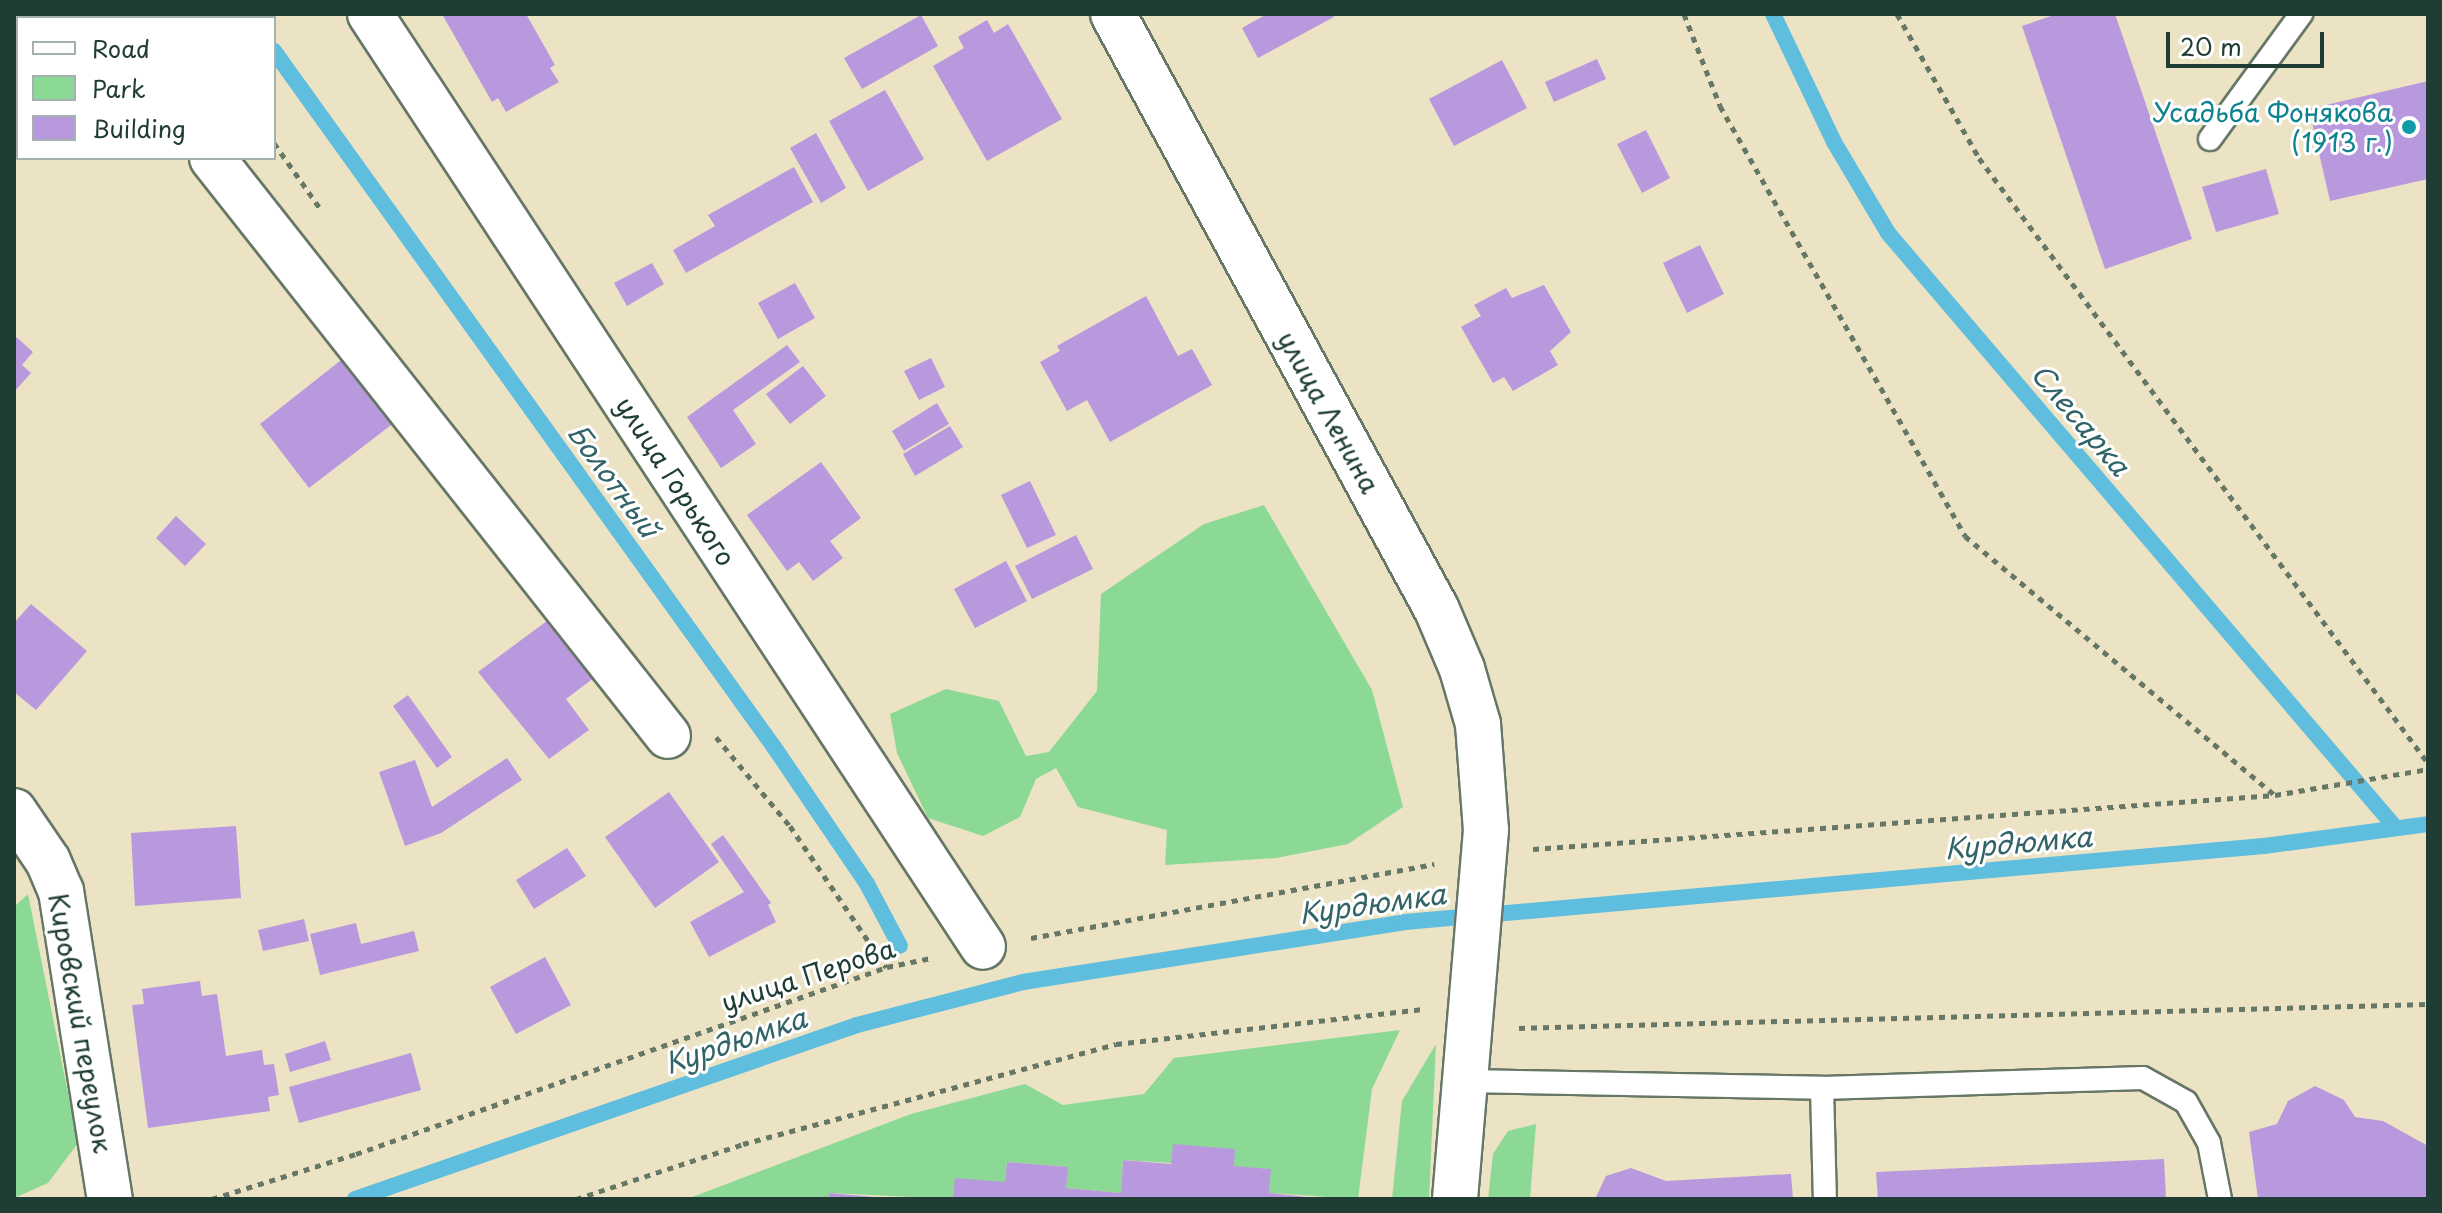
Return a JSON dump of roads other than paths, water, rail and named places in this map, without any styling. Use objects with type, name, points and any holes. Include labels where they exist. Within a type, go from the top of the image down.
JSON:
[{"type":"street","name":"улица Горького","points":[[370,14],[983,947]]},
{"type":"street","name":"улица Ленина","points":[[1113,14],[1437,610],[1462,669],[1478,724],[1486,830],[1466,1081]]},
{"type":"street","points":[[214,160],[668,736]]},
{"type":"street","name":"Кировский переулок","points":[[14,811],[48,861],[61,891],[110,1199]]},
{"type":"street","points":[[1455,1199],[1466,1081]]},
{"type":"lane","points":[[2210,139],[2301,14]]},
{"type":"lane","points":[[1466,1081],[1822,1088],[2143,1078],[2186,1102],[2209,1143],[2220,1199]]},
{"type":"lane","points":[[1822,1088],[1825,1199]]},
{"type":"waterway","name":"Слесарка","points":[[1773,14],[1834,142],[1888,233],[2395,827]]},
{"type":"waterway","name":"Болотный","points":[[276,54],[774,747],[867,884],[900,946]]},
{"type":"waterway","name":"Курдюмка","points":[[355,1199],[857,1025],[1023,982],[1405,922],[2264,846],[2428,824]]},
{"type":"place","name":"Усадьба Фонякова (1913 г.)","points":[[2409,127]]}]
